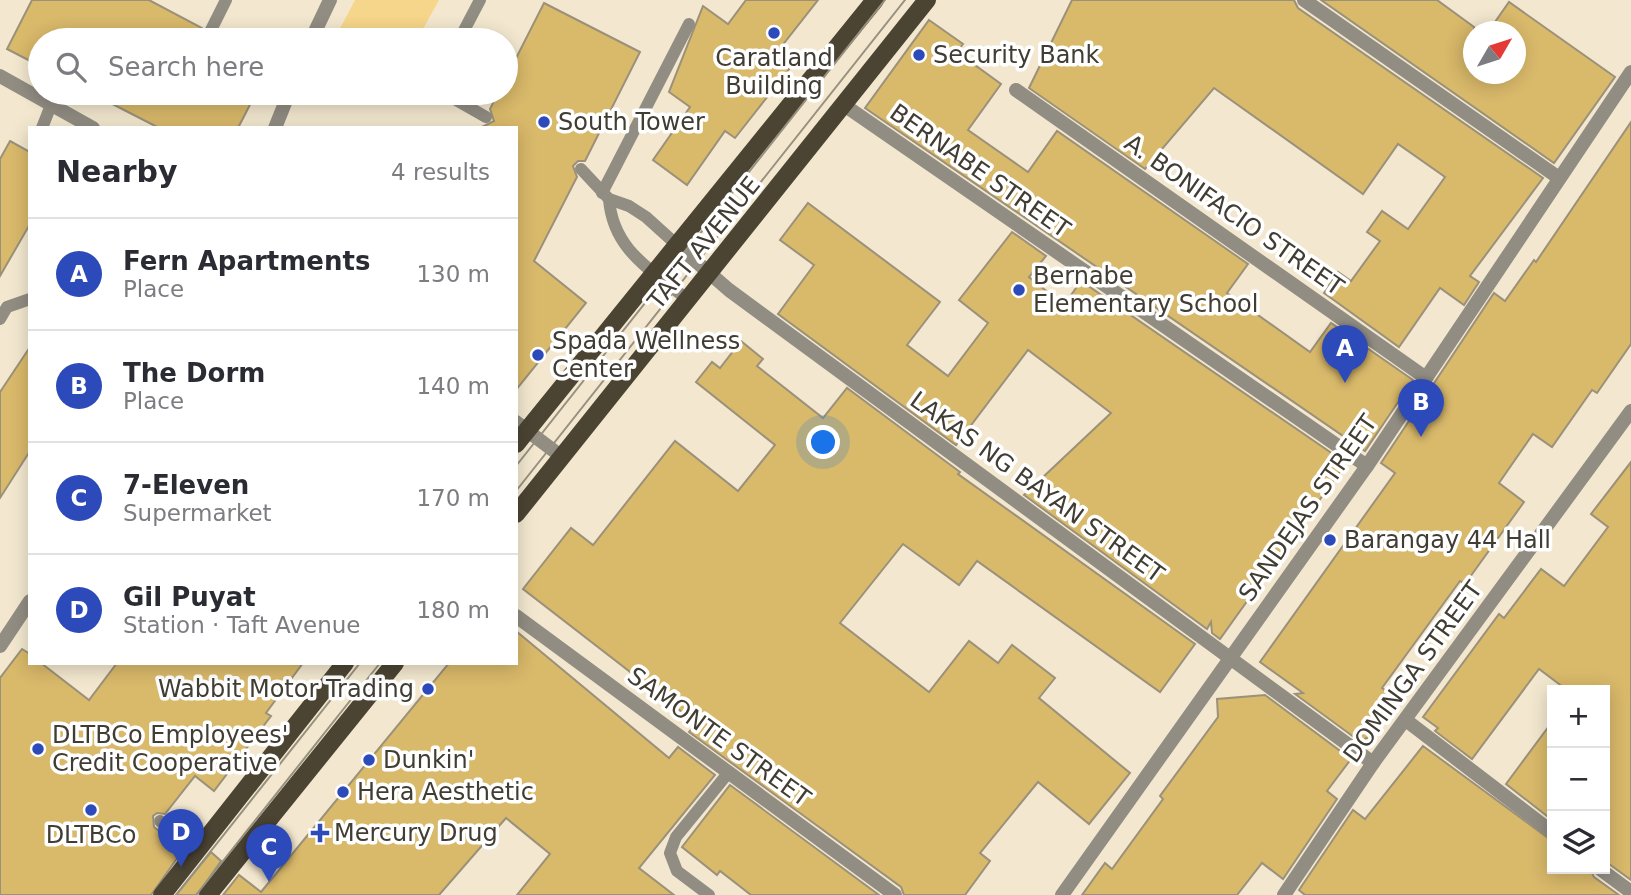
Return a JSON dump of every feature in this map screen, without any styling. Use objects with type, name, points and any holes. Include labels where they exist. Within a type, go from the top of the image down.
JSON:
[{"type":"main road","name":"TAFT AVENUE","points":[[520,432],[655,272],[875,0]]},
{"type":"main road","name":"TAFT AVENUE","points":[[518,512],[710,275],[927,0]]},
{"type":"main road","points":[[162,895],[343,665]]},
{"type":"main road","points":[[208,895],[393,665]]},
{"type":"street","points":[[316,28],[330,0]]},
{"type":"street","points":[[1304,0],[1559,178]]},
{"type":"street","name":"SANDEJAS STREET","points":[[1062,895],[1367,466],[1631,72]]},
{"type":"street","points":[[0,76],[28,90]]},
{"type":"street","name":"A. BONIFACIO STREET","points":[[1016,90],[1426,378]]},
{"type":"street","points":[[56,105],[90,126]]},
{"type":"street","points":[[276,126],[284,105]]},
{"type":"street","name":"BERNABE STREET","points":[[844,105],[1367,466]]},
{"type":"street","name":"LAKAS NG BAYAN STREET","points":[[677,245],[710,275],[1373,763]]},
{"type":"street","name":"DOMINGA STREET","points":[[1284,895],[1373,763],[1406,722],[1631,411]]},
{"type":"street","points":[[520,432],[562,457]]},
{"type":"street","points":[[0,646],[28,604]]},
{"type":"street","name":"SAMONTE STREET","points":[[518,617],[895,895]]},
{"type":"street","points":[[1406,722],[1547,828]]},
{"type":"street","points":[[1607,874],[1631,892]]},
{"type":"lane","points":[[213,28],[226,0]]},
{"type":"lane","points":[[466,28],[480,0]]},
{"type":"lane","points":[[689,301],[620,241],[611,221],[606,196],[690,24]]},
{"type":"lane","points":[[42,126],[45,105]]},
{"type":"lane","points":[[465,105],[486,117]]},
{"type":"lane","points":[[581,169],[606,196],[646,216],[677,245]]},
{"type":"lane","points":[[2,310],[28,300]]},
{"type":"lane","points":[[709,895],[677,871],[670,853],[676,837],[729,772]]},
{"type":"lane","points":[[160,821],[198,850]]},
{"type":"shaded area","points":[[355,0],[439,0],[424,28],[340,28]]},
{"type":"building","points":[[32,0],[149,0],[202,28],[28,28],[28,60],[7,49]]},
{"type":"building","points":[[746,0],[818,0],[774,56],[790,68],[735,138],[725,131],[687,185],[653,160],[690,107],[669,92],[703,6],[728,24]]},
{"type":"building","points":[[1072,0],[1294,0],[1298,8],[1543,178],[1470,276],[1479,282],[1464,305],[1440,288],[1399,347],[1324,293],[1338,272],[1351,281],[1380,241],[1367,232],[1382,211],[1408,229],[1445,177],[1398,144],[1363,194],[1214,88],[1145,169],[1029,88]]},
{"type":"building","points":[[1321,0],[1437,0],[1466,21],[1463,21],[1463,84],[1526,84],[1526,21],[1496,21],[1509,2],[1615,77],[1554,163]]},
{"type":"building","name":"South Tower","points":[[544,3],[640,52],[585,161],[578,161],[573,166],[577,177],[534,261],[586,303],[518,388],[518,126],[484,126],[494,121],[490,109],[492,105],[518,105],[518,54]]},
{"type":"building","points":[[929,20],[963,44],[957,52],[1001,84],[968,130],[1028,172],[1057,131],[1248,264],[1227,293],[1310,352],[1331,323],[1413,380],[1365,451],[865,108]]},
{"type":"building","points":[[114,105],[250,105],[239,126],[155,126]]},
{"type":"building","points":[[1631,122],[1631,344],[1597,393],[1592,390],[1552,447],[1533,434],[1499,483],[1524,502],[1465,584],[1460,581],[1382,688],[1397,699],[1369,739],[1366,738],[1362,743],[1295,694],[1303,693],[1260,662],[1395,473],[1381,463],[1494,293],[1505,301],[1534,260],[1536,262]]},
{"type":"building","points":[[10,141],[28,151],[28,227],[0,276],[0,159]]},
{"type":"building","points":[[808,203],[940,302],[907,345],[948,376],[988,323],[959,300],[1012,232],[1046,256],[1029,277],[1064,305],[1081,281],[1346,463],[1220,639],[1212,633],[1211,622],[1207,629],[1024,495],[1111,413],[1028,350],[956,445],[778,314],[814,265],[780,240]]},
{"type":"building","points":[[741,341],[763,359],[757,366],[823,418],[847,388],[960,472],[958,474],[1195,644],[1160,692],[977,561],[959,585],[903,544],[840,623],[929,692],[969,641],[998,663],[1012,645],[1055,678],[1039,698],[1130,773],[1089,824],[1038,782],[980,853],[990,861],[965,895],[904,895],[901,887],[689,732],[696,723],[523,589],[571,528],[593,545],[675,441],[738,491],[775,445],[696,382],[712,362],[720,368]]},
{"type":"building","points":[[28,350],[28,454],[0,498],[0,392]]},
{"type":"building","points":[[1631,462],[1631,880],[1610,865],[1610,685],[1560,685],[1539,669],[1472,759],[1435,731],[1438,728],[1423,717],[1499,614],[1504,618],[1541,569],[1564,586],[1608,527],[1591,514]]},
{"type":"building","points":[[518,633],[669,758],[678,747],[715,775],[639,868],[674,895],[517,895],[550,854],[506,818],[439,895],[223,895],[239,875],[261,892],[447,665],[518,665]]},
{"type":"building","points":[[22,649],[28,653],[28,665],[44,665],[89,700],[115,665],[302,665],[266,713],[271,716],[214,791],[195,776],[165,814],[157,813],[153,816],[154,827],[183,850],[151,895],[0,895],[0,678]]},
{"type":"building","points":[[1265,695],[1351,759],[1327,791],[1337,799],[1283,879],[1262,863],[1237,895],[1082,895],[1105,863],[1112,869],[1163,799],[1160,796],[1218,717],[1217,699]]},
{"type":"building","points":[[1547,729],[1547,816],[1506,784]]},
{"type":"building","points":[[1423,746],[1547,837],[1547,874],[1592,874],[1619,895],[1305,895],[1299,890],[1353,810],[1365,819]]},
{"type":"building","points":[[730,785],[879,895],[751,895],[720,871],[717,875],[682,847]]},
{"type":"building","points":[[211,852],[221,861],[197,895],[176,895]]},
{"type":"tram line","points":[[518,463],[885,0]]},
{"type":"tram line","points":[[518,488],[905,0]]},
{"type":"tram line","points":[[176,895],[358,665]]},
{"type":"tram line","points":[[196,895],[378,665]]},
{"type":"place","name":"Caratland Building","points":[[774,33]]},
{"type":"place","name":"Security Bank","points":[[919,55]]},
{"type":"place","name":"South Tower","points":[[544,122]]},
{"type":"place","name":"Bernabe Elementary School","points":[[1019,290]]},
{"type":"place","name":"Spada Wellness Center","points":[[538,355]]},
{"type":"place","name":"Fern Apartments","points":[[1345,383]]},
{"type":"place","name":"The Dorm","points":[[1421,437]]},
{"type":"place","name":"Barangay 44 Hall","points":[[1330,540]]},
{"type":"place","name":"Wabbit Motor Trading","points":[[428,689]]},
{"type":"place","name":"DLTBCo Employees' Credit Cooperative","points":[[38,749]]},
{"type":"place","name":"Dunkin'","points":[[369,760]]},
{"type":"place","name":"Hera Aesthetic","points":[[343,792]]},
{"type":"place","name":"DLTBCo","points":[[91,810]]},
{"type":"place","name":"Mercury Drug","points":[[320,833]]},
{"type":"place","name":"Gil Puyat","points":[[181,867]]},
{"type":"place","name":"7-Eleven","points":[[269,882]]}]
